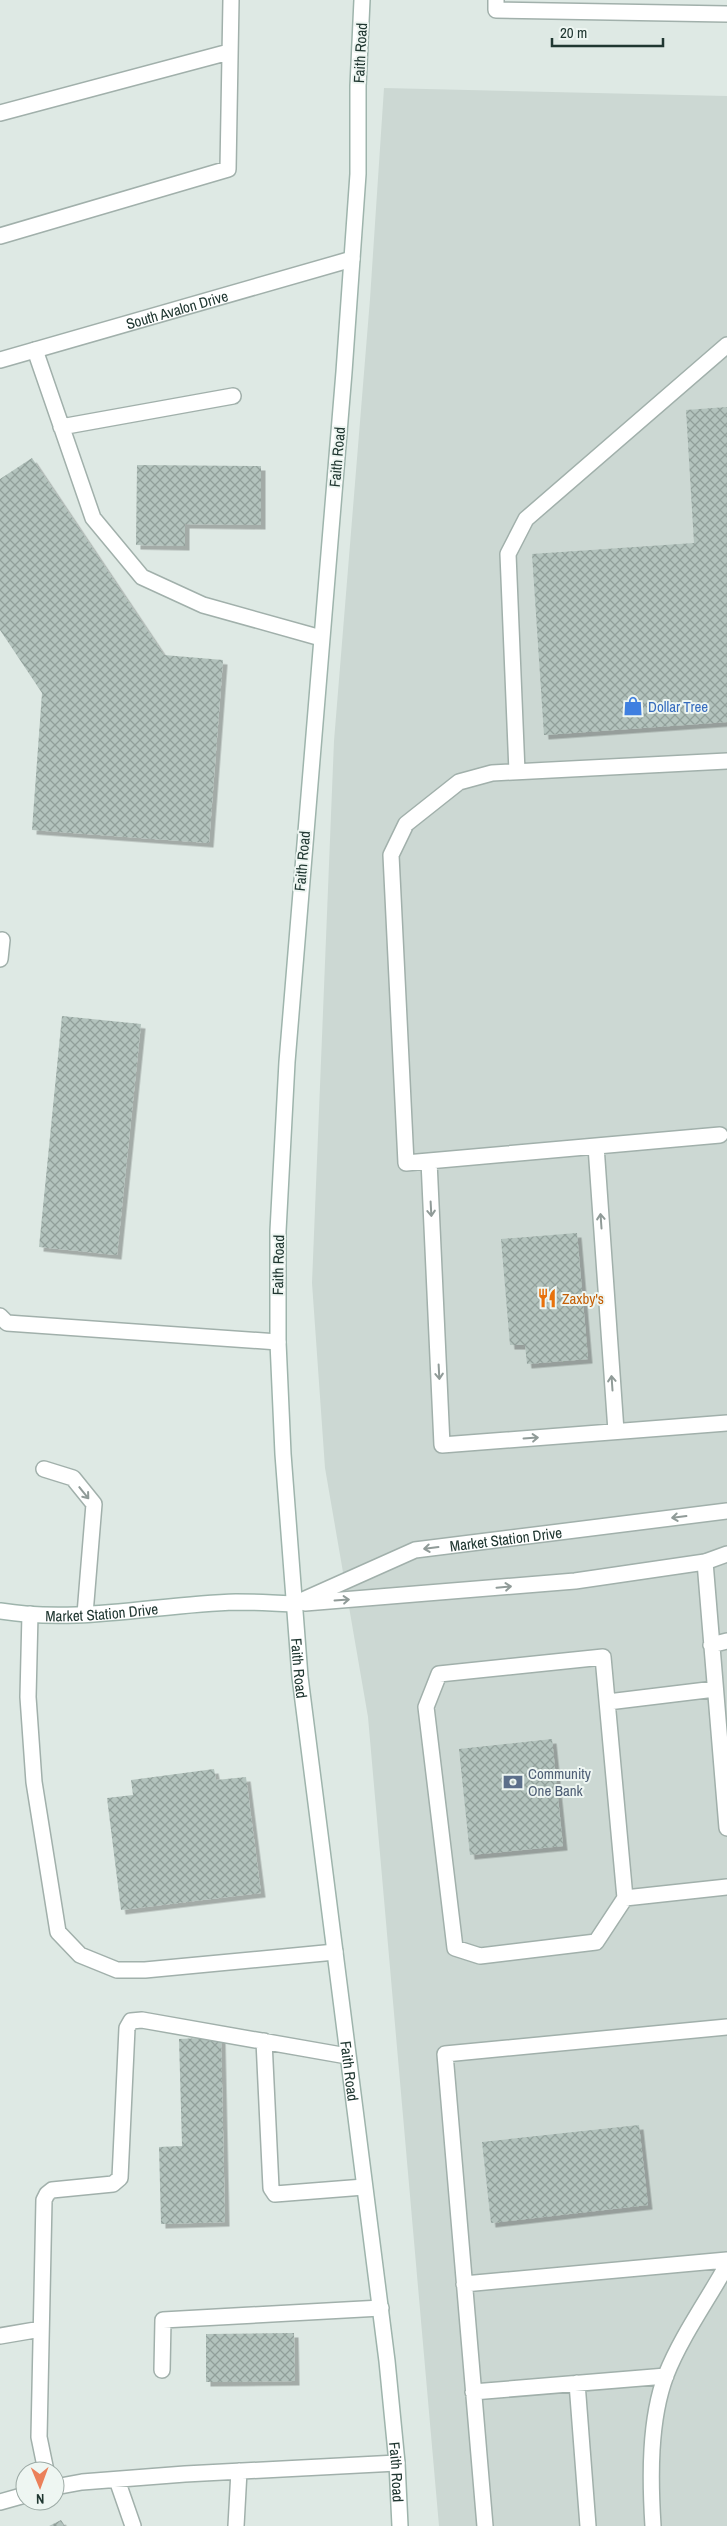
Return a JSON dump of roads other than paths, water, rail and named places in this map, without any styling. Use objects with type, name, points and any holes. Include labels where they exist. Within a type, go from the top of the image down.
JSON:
[{"type":"main road","points":[[0,236],[228,169],[231,0]]},
{"type":"main road","name":"Faith Road","points":[[362,0],[358,86],[358,174],[352,259],[287,1062],[278,1231],[278,1342],[300,1677],[381,2308],[398,2462],[400,2526]]},
{"type":"main road","points":[[496,0],[496,10],[727,14]]},
{"type":"main road","points":[[0,113],[229,52]]},
{"type":"main road","name":"South Avalon Drive","points":[[0,360],[352,259]]},
{"type":"main road","points":[[517,772],[508,554],[526,519],[727,345]]},
{"type":"main road","points":[[35,350],[93,518],[142,577],[203,605],[321,638]]},
{"type":"main road","points":[[61,427],[233,396]]},
{"type":"main road","points":[[720,1135],[406,1163],[391,855],[406,824],[459,782],[492,773],[727,761]]},
{"type":"main road","points":[[0,959],[2,940]]},
{"type":"main road","points":[[596,1146],[616,1431]]},
{"type":"main road","points":[[429,1161],[442,1445],[727,1423]]},
{"type":"main road","points":[[0,1316],[7,1323],[278,1342]]},
{"type":"main road","points":[[44,1468],[72,1478],[94,1504],[85,1614]]},
{"type":"main road","name":"Market Station Drive","points":[[294,1604],[415,1550],[727,1511]]},
{"type":"main road","name":"Market Station Drive","points":[[0,1612],[85,1614],[236,1602],[294,1604],[575,1581],[705,1562],[727,1554]]},
{"type":"main road","points":[[705,1562],[727,1828]]},
{"type":"main road","points":[[30,1614],[28,1698],[34,1782],[58,1932],[80,1955],[118,1970],[145,1970],[335,1952]]},
{"type":"main road","points":[[711,1645],[727,1641]]},
{"type":"main road","points":[[603,1657],[625,1898],[596,1942],[480,1956],[455,1948],[426,1707],[439,1674],[603,1657]]},
{"type":"main road","points":[[608,1702],[715,1689]]},
{"type":"main road","points":[[625,1898],[727,1887]]},
{"type":"main road","points":[[44,2461],[39,2437],[44,2200],[52,2190],[113,2184],[120,2178],[127,2028],[132,2022],[142,2020],[348,2056]]},
{"type":"main road","points":[[485,2526],[445,2054],[727,2027]]},
{"type":"main road","points":[[264,2041],[271,2188],[275,2194],[364,2187]]},
{"type":"main road","points":[[464,2284],[727,2260]]},
{"type":"main road","points":[[653,2526],[650,2484],[652,2459],[656,2419],[666,2376],[727,2265]]},
{"type":"main road","points":[[162,2370],[163,2320],[381,2308]]},
{"type":"main road","points":[[0,2336],[42,2329]]},
{"type":"main road","points":[[473,2392],[666,2376]]},
{"type":"main road","points":[[577,2383],[588,2526]]},
{"type":"main road","points":[[65,2486],[239,2471],[398,2462]]},
{"type":"main road","points":[[236,2526],[239,2471]]},
{"type":"main road","points":[[117,2480],[133,2526]]},
{"type":"main road","points":[[0,2502],[15,2498]]},
{"type":"place","name":"Dollar Tree","points":[[633,706]]},
{"type":"place","name":"Zaxby's","points":[[547,1298]]},
{"type":"place","name":"Community One Bank","points":[[513,1782]]}]
